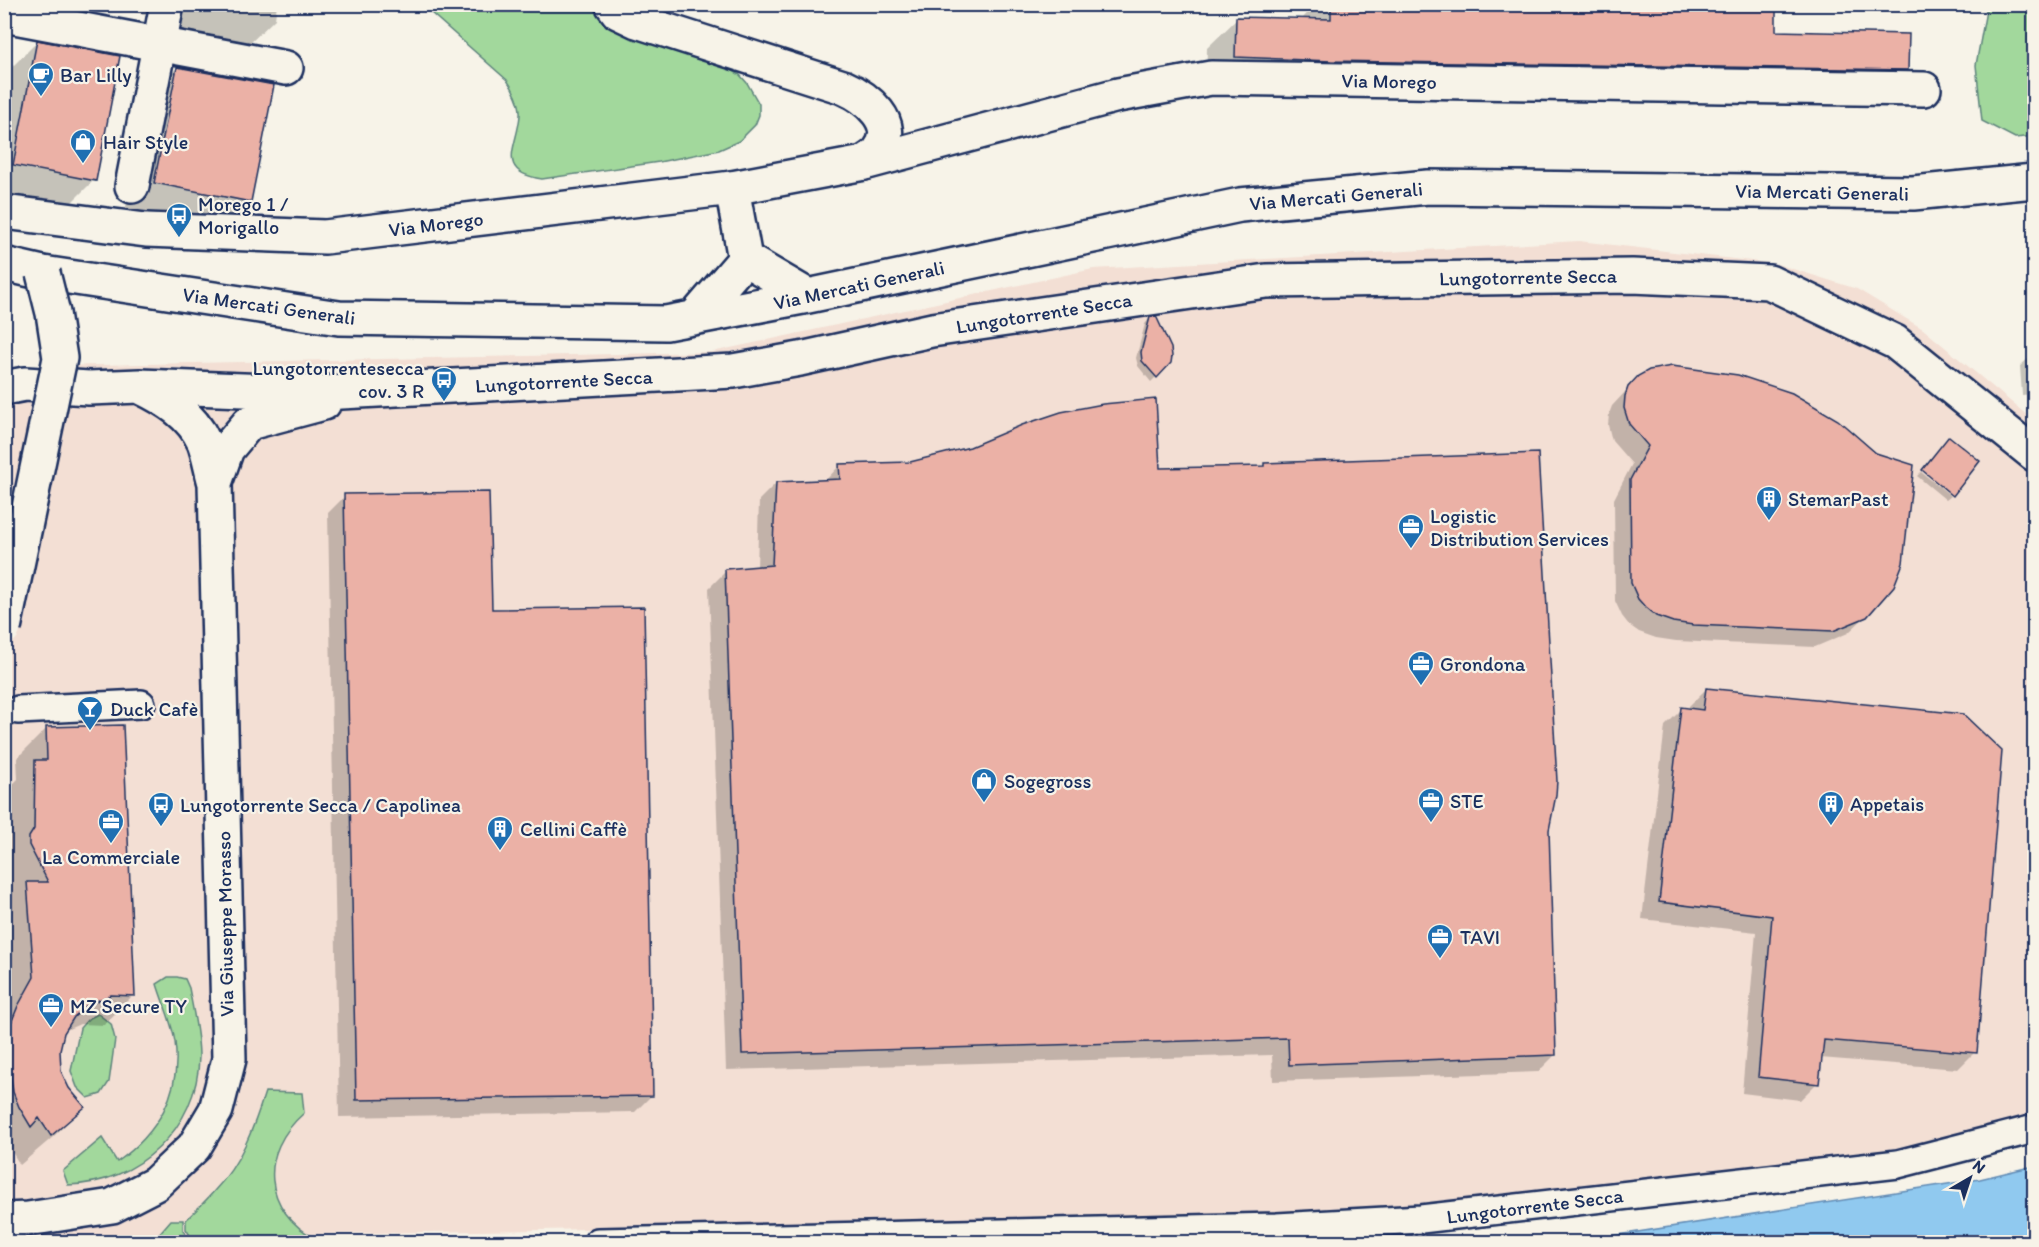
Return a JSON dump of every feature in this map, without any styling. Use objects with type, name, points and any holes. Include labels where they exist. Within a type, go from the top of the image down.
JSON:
[{"type":"main road","points":[[132,186],[167,4]]},
{"type":"main road","points":[[612,4],[618,12],[637,21],[858,93],[876,110],[885,128],[884,141],[879,152],[864,163]]},
{"type":"main road","points":[[4,15],[286,68]]},
{"type":"main road","name":"Via Morego","points":[[4,212],[146,230],[325,237],[732,188],[864,163],[1118,95],[1210,78],[1924,89]]},
{"type":"main road","name":"Via Mercati Generali","points":[[4,264],[43,273],[339,318],[680,320],[808,296],[1240,205],[1428,187],[1913,193],[2034,181]]},
{"type":"main road","points":[[732,188],[745,260]]},
{"type":"main road","points":[[745,260],[808,296]]},
{"type":"main road","points":[[680,320],[745,260]]},
{"type":"main road","points":[[4,628],[60,358],[53,313],[43,273]]},
{"type":"main road","name":"Lungotorrente Secca","points":[[4,388],[25,384],[89,388],[140,386],[323,393],[733,371],[932,330],[1266,281],[1632,276],[1769,282],[1895,342],[2034,454]]},
{"type":"main road","name":"Via Giuseppe Morasso","points":[[4,1221],[112,1206],[155,1184],[194,1147],[216,1110],[228,1059],[215,483],[203,441],[185,415],[165,399],[140,386]]},
{"type":"main road","name":"Via Giuseppe Morasso","points":[[215,483],[227,449],[249,423],[370,391]]},
{"type":"street","points":[[18,710],[141,704]]},
{"type":"street","name":"Lungotorrente Secca","points":[[598,1242],[1277,1227],[1421,1219],[1898,1164],[2034,1129]]},
{"type":"shaded area","points":[[1579,241],[1777,264],[1857,289],[1923,329],[2034,421],[2034,1115],[1900,1149],[1558,1191],[1278,1216],[166,1237],[5,1237],[4,367],[712,352],[1093,269]]},
{"type":"green space","points":[[422,5],[592,5],[618,32],[719,62],[740,75],[759,104],[759,115],[755,125],[739,141],[719,150],[659,162],[542,179],[527,176],[513,164],[513,147],[520,111],[509,83]]},
{"type":"green space","points":[[1987,5],[2034,5],[2034,136],[2015,138],[1982,121],[1976,65]]},
{"type":"green space","points":[[168,977],[185,979],[189,988],[197,1031],[199,1057],[196,1083],[188,1107],[176,1128],[140,1163],[118,1175],[94,1182],[68,1185],[63,1171],[102,1138],[117,1162],[144,1139],[164,1111],[175,1078],[175,1042],[157,984]]},
{"type":"green space","points":[[98,1014],[111,1024],[115,1039],[109,1082],[101,1094],[88,1098],[77,1087],[71,1071],[80,1028],[88,1019]]},
{"type":"green space","points":[[265,1092],[302,1093],[304,1113],[289,1129],[279,1145],[274,1163],[273,1180],[277,1197],[285,1213],[298,1227],[316,1239],[194,1242],[186,1229],[186,1220],[212,1194],[232,1168],[251,1131]]},
{"type":"green space","points":[[171,1220],[183,1220],[183,1230],[190,1242],[146,1242],[148,1235],[158,1235]]},
{"type":"water","points":[[2034,1166],[2034,1242],[1573,1242],[1980,1179]]},
{"type":"building","points":[[1331,4],[1776,4],[1776,31],[1909,34],[1908,70],[1331,61],[1235,57],[1236,17],[1331,19]]},
{"type":"building","points":[[37,40],[120,56],[96,181],[13,165]]},
{"type":"building","points":[[177,67],[274,85],[251,202],[154,183]]},
{"type":"building","points":[[1156,316],[1171,348],[1172,356],[1171,363],[1157,378],[1142,361],[1141,352],[1150,317]]},
{"type":"building","name":"StemarPast","points":[[1672,366],[1738,375],[1792,393],[1838,420],[1876,453],[1914,465],[1903,563],[1894,586],[1867,617],[1833,631],[1693,625],[1673,622],[1656,616],[1638,599],[1631,583],[1630,480],[1648,446],[1629,424],[1624,408],[1625,396],[1628,387],[1638,376],[1649,370]]},
{"type":"building","name":"Sogegross","points":[[1156,399],[1160,468],[1264,466],[1264,463],[1538,453],[1557,781],[1549,830],[1556,1055],[1289,1065],[1288,1038],[742,1054],[725,569],[772,565],[776,482],[840,479],[839,464],[910,462],[970,447],[1022,425],[1061,412],[1103,404]]},
{"type":"building","points":[[1949,436],[1980,461],[1953,496],[1922,470]]},
{"type":"building","name":"Cellini Caffè","points":[[489,492],[492,609],[644,607],[653,1096],[356,1100],[344,494]]},
{"type":"building","name":"Appetais","points":[[1706,688],[1963,714],[2002,751],[1977,1053],[1824,1040],[1819,1084],[1758,1077],[1772,916],[1659,902],[1681,707],[1703,710]]},
{"type":"building","points":[[123,725],[135,996],[111,995],[87,1005],[74,1017],[64,1033],[60,1050],[61,1071],[69,1088],[85,1107],[51,1136],[39,1118],[31,1127],[19,1107],[13,1092],[8,1057],[11,1023],[34,977],[27,882],[48,882],[29,845],[29,837],[34,829],[35,760],[47,760],[46,727]]},
{"type":"place","name":"Bar Lilly","points":[[41,98]]},
{"type":"place","name":"Hair Style","points":[[83,165]]},
{"type":"place","name":"Morego 1 / Morigallo","points":[[179,239]]},
{"type":"place","name":"Lungotorrentesecca cov. 3 R","points":[[444,403]]},
{"type":"place","name":"StemarPast","points":[[1769,522]]},
{"type":"place","name":"Logistic Distribution Services","points":[[1411,550]]},
{"type":"place","name":"Grondona","points":[[1421,687]]},
{"type":"place","name":"Duck Cafè","points":[[90,732]]},
{"type":"place","name":"Sogegross","points":[[984,804]]},
{"type":"place","name":"STE","points":[[1431,824]]},
{"type":"place","name":"Appetais","points":[[1831,827]]},
{"type":"place","name":"Lungotorrente Secca / Capolinea","points":[[161,828]]},
{"type":"place","name":"La Commerciale","points":[[111,845]]},
{"type":"place","name":"Cellini Caffè","points":[[500,852]]},
{"type":"place","name":"TAVI","points":[[1440,960]]},
{"type":"place","name":"MZ Secure TY","points":[[51,1029]]}]
